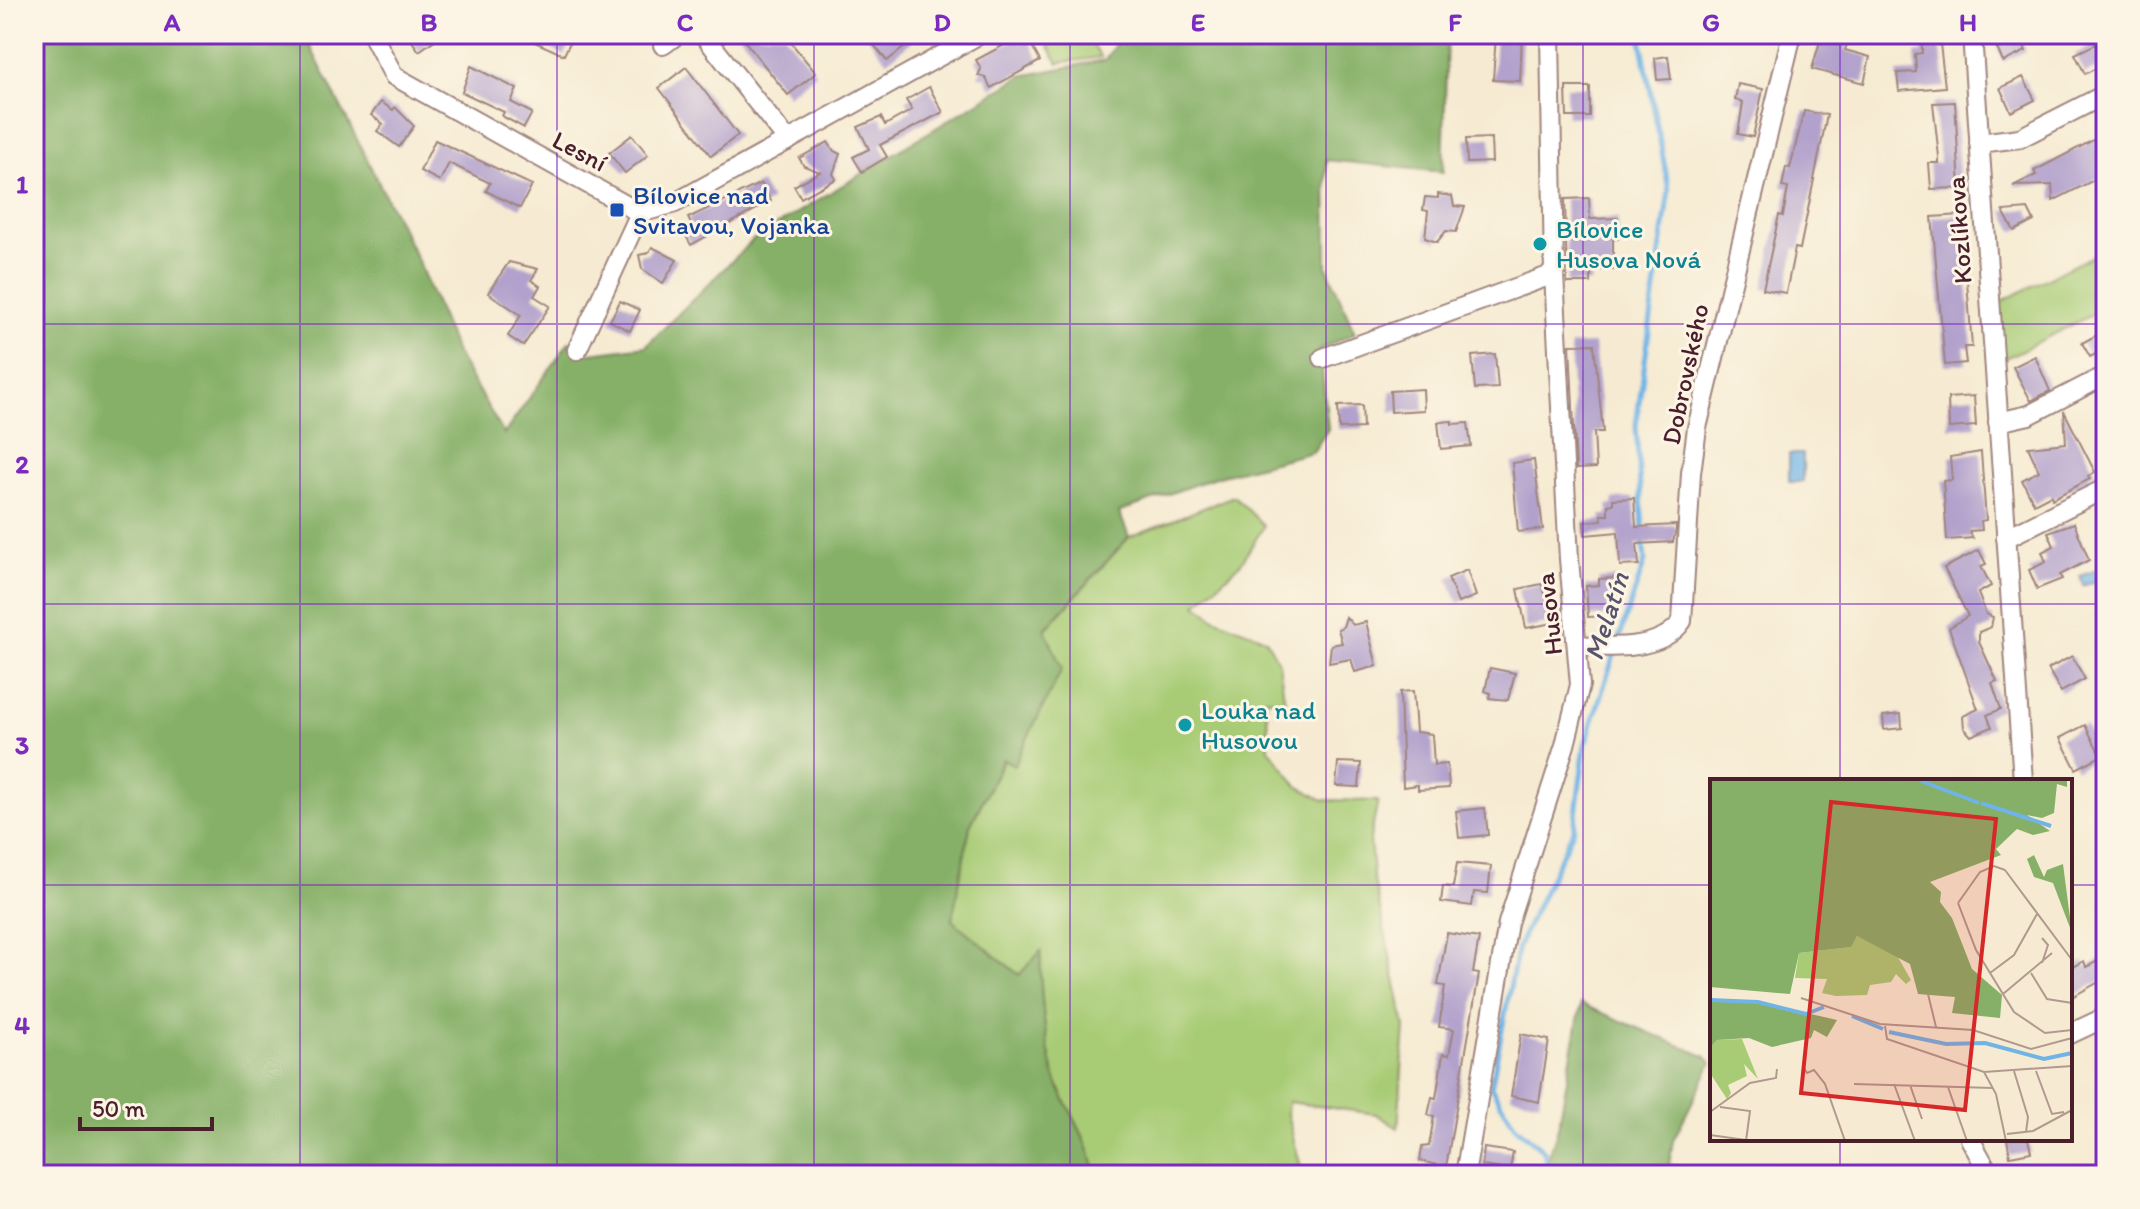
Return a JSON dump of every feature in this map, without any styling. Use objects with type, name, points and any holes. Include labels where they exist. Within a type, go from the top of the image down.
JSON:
[{"type":"street","name":"Lesní","points":[[372,34],[394,76],[640,213]]},
{"type":"street","points":[[703,34],[788,141]]},
{"type":"street","name":"Husova","points":[[1465,1175],[1508,923],[1565,745],[1580,685],[1579,645],[1569,559],[1554,274],[1550,34]]},
{"type":"street","name":"Dobrovského","points":[[1579,645],[1617,647],[1662,639],[1674,633],[1682,621],[1691,473],[1697,428],[1792,34]]},
{"type":"street","name":"Kozlíkova","points":[[1972,34],[2023,779]]},
{"type":"street","points":[[577,350],[640,213],[675,203],[968,37]]},
{"type":"street","points":[[1979,143],[2020,138],[2106,94]]},
{"type":"street","points":[[1323,358],[1554,274]]},
{"type":"street","points":[[1998,422],[2029,415],[2106,375]]},
{"type":"street","points":[[2006,538],[2106,488]]},
{"type":"street","points":[[2072,1033],[2106,1017]]},
{"type":"street","points":[[1971,1141],[1990,1175]]},
{"type":"green space","points":[[34,34],[304,34],[418,261],[456,353],[504,434],[569,342],[583,354],[646,346],[753,240],[1021,76],[1105,60],[1122,34],[1447,34],[1443,172],[1326,160],[1327,267],[1355,333],[1320,349],[1328,429],[1313,452],[1218,476],[1119,512],[1129,537],[1045,629],[1062,669],[1014,765],[1003,759],[970,826],[952,920],[1019,975],[1041,951],[1049,1053],[1057,1082],[1089,1151],[1095,1175],[34,1175]]},
{"type":"green space","points":[[1042,34],[1085,34],[1101,57],[1058,63]]},
{"type":"green space","points":[[2106,249],[2106,308],[2002,360],[1998,303]]},
{"type":"green space","points":[[1234,496],[1264,526],[1241,563],[1197,604],[1214,618],[1266,639],[1279,663],[1285,703],[1266,698],[1269,749],[1298,786],[1323,800],[1378,801],[1370,839],[1373,876],[1405,1026],[1398,1128],[1376,1114],[1288,1102],[1287,1114],[1303,1175],[1095,1175],[1089,1151],[1057,1083],[1049,1054],[1041,953],[1019,975],[951,920],[970,826],[1004,759],[1014,765],[1045,630],[1129,537]]},
{"type":"green space","points":[[1581,1004],[1705,1056],[1710,1061],[1710,1067],[1673,1140],[1669,1165],[1723,1175],[1550,1175],[1547,1162],[1558,1128]]},
{"type":"water","points":[[1789,454],[1803,454],[1803,482],[1789,482]]},
{"type":"water","points":[[2103,568],[2106,577],[2083,586],[2080,576]]},
{"type":"building","points":[[407,34],[443,34],[419,51]]},
{"type":"building","points":[[517,34],[574,34],[564,55]]},
{"type":"building","points":[[739,34],[784,34],[816,73],[788,95]]},
{"type":"building","points":[[865,34],[921,34],[887,61]]},
{"type":"building","points":[[1496,34],[1522,34],[1520,81],[1493,80]]},
{"type":"building","points":[[1822,34],[1850,34],[1845,50],[1870,57],[1864,83],[1812,69]]},
{"type":"building","points":[[1991,34],[2019,34],[2026,51],[2003,62]]},
{"type":"building","points":[[1939,35],[1945,87],[1899,91],[1897,73],[1916,72],[1915,54],[1922,53],[1922,39]]},
{"type":"building","points":[[1017,38],[1021,43],[1028,39],[1040,61],[991,88],[985,77],[978,76],[981,69],[976,60]]},
{"type":"building","points":[[2106,39],[2106,63],[2085,74],[2075,54]]},
{"type":"building","points":[[1668,56],[1671,79],[1657,80],[1655,58]]},
{"type":"building","points":[[471,66],[517,89],[511,102],[532,113],[524,128],[502,116],[504,112],[462,92]]},
{"type":"building","points":[[686,67],[738,135],[711,156],[659,88]]},
{"type":"building","points":[[2023,77],[2035,100],[2011,112],[2000,88]]},
{"type":"building","points":[[1738,84],[1763,89],[1753,137],[1738,134],[1743,102],[1735,100]]},
{"type":"building","points":[[929,87],[943,112],[880,145],[887,157],[862,172],[853,157],[869,149],[858,127],[881,117],[885,125],[912,110],[906,100]]},
{"type":"building","points":[[1566,87],[1590,87],[1590,117],[1567,117]]},
{"type":"building","points":[[381,102],[393,110],[395,107],[414,126],[399,147],[377,131],[383,124],[371,115]]},
{"type":"building","points":[[1955,102],[1960,188],[1931,189],[1929,163],[1939,163],[1933,103]]},
{"type":"building","points":[[1804,111],[1827,115],[1800,249],[1795,248],[1786,293],[1763,289],[1779,215],[1783,216],[1788,188],[1782,187],[1786,167],[1790,168]]},
{"type":"building","points":[[632,135],[648,155],[625,173],[609,153]]},
{"type":"building","points":[[1491,138],[1492,162],[1467,163],[1466,139]]},
{"type":"building","points":[[2097,138],[2106,157],[2106,174],[2053,201],[2052,185],[2013,186],[2036,175],[2034,171]]},
{"type":"building","points":[[435,140],[532,185],[520,208],[486,191],[490,183],[449,163],[440,181],[420,171]]},
{"type":"building","points":[[828,142],[840,154],[833,174],[836,179],[801,198],[794,186],[820,172],[804,166],[799,158]]},
{"type":"building","points":[[761,183],[771,201],[691,245],[683,231],[692,226],[688,218]]},
{"type":"building","points":[[1438,194],[1452,196],[1454,206],[1465,207],[1456,232],[1446,231],[1437,242],[1425,238],[1428,211],[1423,210],[1425,197],[1438,198]]},
{"type":"building","points":[[1589,198],[1590,219],[1618,218],[1618,239],[1613,239],[1613,270],[1591,270],[1591,283],[1567,283],[1565,199]]},
{"type":"building","points":[[2028,209],[2034,221],[2014,231],[2003,211]]},
{"type":"building","points":[[1962,215],[1972,347],[1964,347],[1966,363],[1945,365],[1932,217]]},
{"type":"building","points":[[652,247],[677,260],[663,283],[642,269],[639,255],[648,253]]},
{"type":"building","points":[[509,262],[538,269],[531,280],[540,286],[534,296],[550,306],[523,346],[508,336],[521,315],[488,293]]},
{"type":"building","points":[[620,301],[640,310],[630,331],[610,321]]},
{"type":"building","points":[[2106,330],[2106,349],[2090,357],[2082,343]]},
{"type":"building","points":[[1594,344],[1603,432],[1594,432],[1596,468],[1576,469],[1570,345]]},
{"type":"building","points":[[1495,354],[1498,388],[1475,389],[1472,356]]},
{"type":"building","points":[[2035,356],[2050,391],[2031,401],[2013,367]]},
{"type":"building","points":[[1423,389],[1424,410],[1391,412],[1390,391]]},
{"type":"building","points":[[1974,396],[1976,426],[1949,428],[1948,398]]},
{"type":"building","points":[[1362,405],[1363,428],[1339,429],[1338,406]]},
{"type":"building","points":[[2064,411],[2095,472],[2088,476],[2090,479],[2052,499],[2051,495],[2034,504],[2022,480],[2039,471],[2028,447],[2066,443]]},
{"type":"building","points":[[1452,421],[1452,424],[1468,423],[1471,446],[1441,449],[1438,422]]},
{"type":"building","points":[[1981,452],[1986,520],[1981,521],[1982,530],[1969,531],[1973,538],[1947,540],[1943,481],[1952,480],[1950,457]]},
{"type":"building","points":[[1534,460],[1543,529],[1518,532],[1512,463]]},
{"type":"building","points":[[1634,498],[1636,527],[1676,525],[1676,530],[1673,542],[1637,544],[1639,565],[1620,566],[1618,532],[1585,535],[1584,522],[1602,520],[1601,515],[1608,515],[1608,505],[1613,504],[1613,499]]},
{"type":"building","points":[[2074,523],[2089,560],[2060,575],[2062,579],[2037,589],[2029,570],[2046,562],[2042,552],[2054,546],[2048,532]]},
{"type":"building","points":[[1979,550],[1986,564],[1981,566],[1991,586],[1978,593],[1986,614],[1993,617],[1991,627],[1979,632],[1979,642],[1997,681],[1992,683],[2001,709],[1987,715],[1992,727],[1971,736],[1964,728],[1963,716],[1978,709],[1949,628],[1968,616],[1944,568]]},
{"type":"building","points":[[1467,570],[1476,596],[1458,603],[1448,578]]},
{"type":"building","points":[[1615,578],[1616,597],[1608,597],[1609,616],[1588,617],[1586,586],[1599,585],[1599,579]]},
{"type":"building","points":[[1542,584],[1554,623],[1526,628],[1518,589]]},
{"type":"building","points":[[1346,617],[1353,625],[1366,622],[1377,666],[1355,672],[1351,659],[1329,663],[1331,645],[1342,643],[1338,629],[1343,627]]},
{"type":"building","points":[[2072,656],[2085,679],[2061,692],[2048,669]]},
{"type":"building","points":[[1490,668],[1515,673],[1508,700],[1489,698],[1490,693],[1485,691]]},
{"type":"building","points":[[1413,691],[1416,732],[1432,734],[1434,765],[1447,764],[1449,788],[1418,790],[1418,785],[1403,787],[1400,692]]},
{"type":"building","points":[[1901,714],[1902,728],[1884,730],[1883,716]]},
{"type":"building","points":[[2085,725],[2101,756],[2076,769],[2060,738]]},
{"type":"building","points":[[1338,762],[1361,763],[1359,787],[1336,786]]},
{"type":"building","points":[[1485,808],[1488,835],[1459,838],[1456,811]]},
{"type":"building","points":[[1457,863],[1491,866],[1488,893],[1474,892],[1472,906],[1441,902],[1443,886],[1453,887]]},
{"type":"building","points":[[1447,933],[1479,938],[1473,973],[1479,974],[1446,1167],[1420,1161],[1422,1147],[1429,1146],[1434,1116],[1428,1115],[1432,1097],[1436,1098],[1443,1054],[1449,1055],[1454,1029],[1439,1027],[1445,986],[1438,985]]},
{"type":"building","points":[[2106,957],[2106,978],[2072,997],[2072,967],[2084,961],[2086,967]]},
{"type":"building","points":[[1521,1034],[1549,1040],[1539,1102],[1511,1096]]},
{"type":"building","points":[[2007,1141],[2028,1141],[2031,1152],[2010,1156]]},
{"type":"building","points":[[1484,1148],[1513,1152],[1510,1170],[1482,1166]]},
{"type":"waterway","name":"Melatín","points":[[1640,34],[1669,190],[1636,425],[1643,531]]},
{"type":"waterway","name":"Melatín","points":[[1618,642],[1645,561],[1643,541]]},
{"type":"waterway","name":"Melatín","points":[[1549,1175],[1544,1151],[1515,1126],[1491,1087],[1518,946],[1574,829],[1585,745],[1615,652]]},
{"type":"place","name":"Bílovice nad Svitavou, Vojanka","points":[[617,210]]},
{"type":"place","name":"Bílovice Husova Nová","points":[[1540,244]]},
{"type":"place","name":"Louka nad Husovou","points":[[1185,725]]}]
